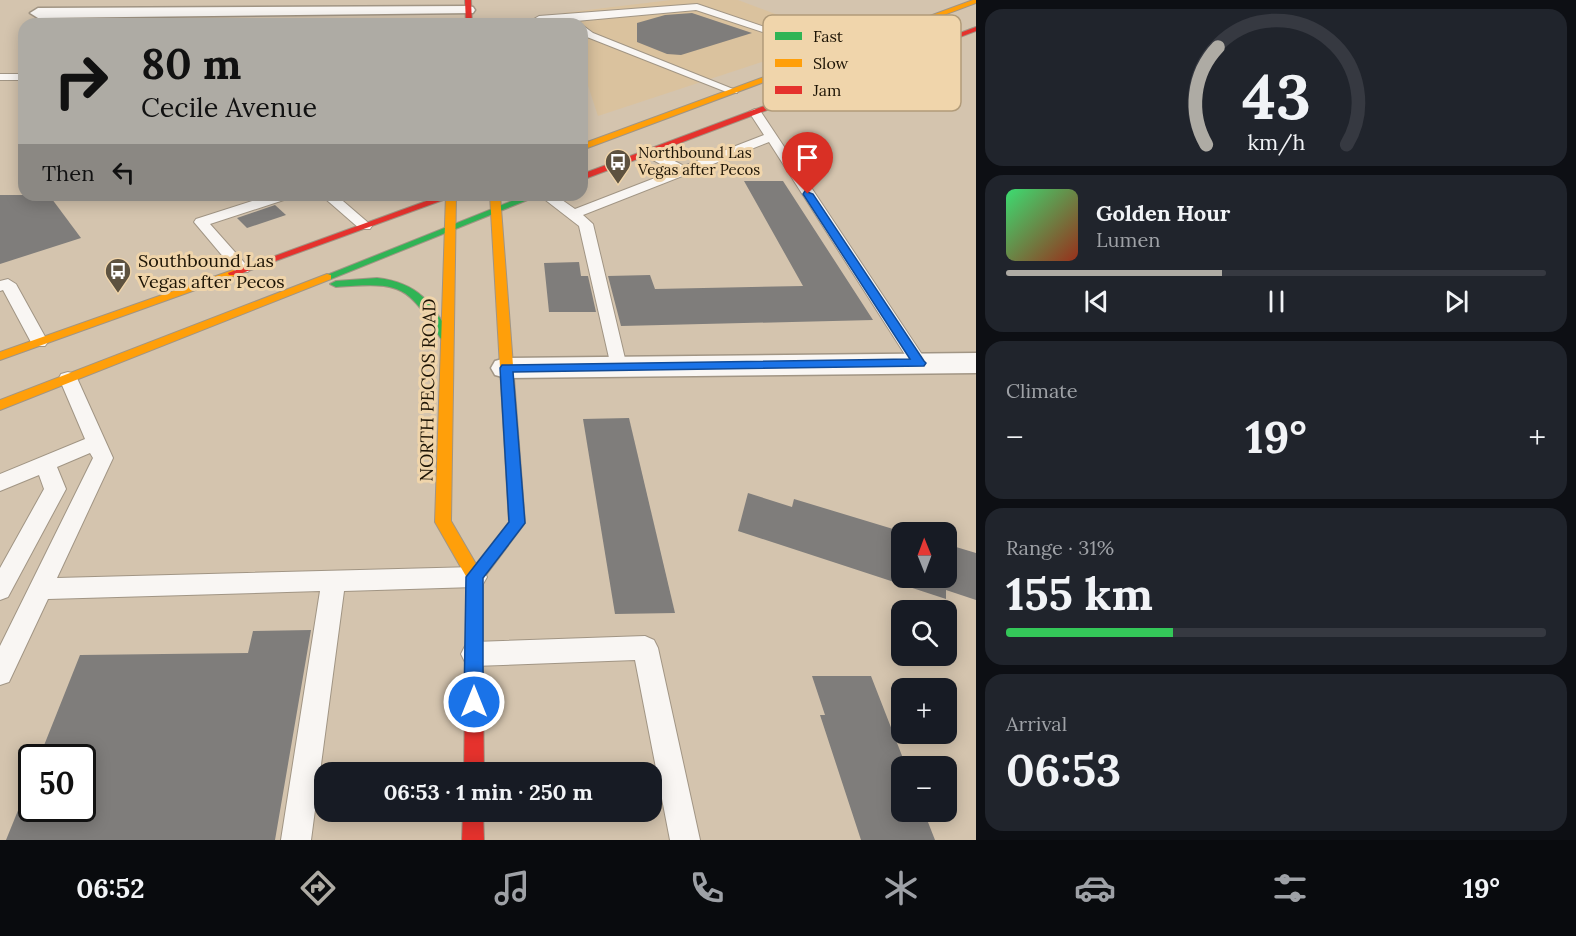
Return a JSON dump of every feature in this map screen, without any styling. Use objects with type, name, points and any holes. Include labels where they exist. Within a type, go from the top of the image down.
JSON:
[{"type":"main road","points":[[938,15],[976,1]]},
{"type":"main road","points":[[961,35],[976,29]]},
{"type":"main road","points":[[588,145],[763,80]]},
{"type":"main road","points":[[588,175],[763,109]]},
{"type":"main road","points":[[588,141],[603,139]]},
{"type":"main road","points":[[0,356],[434,201]]},
{"type":"main road","name":"NORTH PECOS ROAD","points":[[451,201],[443,522],[475,577]]},
{"type":"main road","points":[[474,762],[475,577],[517,523],[495,201]]},
{"type":"main road","points":[[0,405],[519,201]]},
{"type":"main road","points":[[279,295],[328,284],[390,281],[409,286],[425,300],[447,339]]},
{"type":"main road","points":[[473,822],[473,840]]},
{"type":"street","points":[[38,13],[468,11]]},
{"type":"street","points":[[506,368],[976,363]]},
{"type":"lane","points":[[588,22],[697,7],[763,29]]},
{"type":"lane","points":[[588,33],[733,91]]},
{"type":"lane","points":[[0,77],[18,77]]},
{"type":"lane","points":[[755,112],[919,363]]},
{"type":"lane","points":[[572,215],[771,137]]},
{"type":"lane","points":[[648,152],[683,171]]},
{"type":"lane","points":[[242,269],[201,222],[266,201]]},
{"type":"lane","points":[[335,201],[365,226]]},
{"type":"lane","points":[[554,201],[586,225],[618,367]]},
{"type":"lane","points":[[0,286],[8,284],[39,342]]},
{"type":"lane","points":[[0,673],[103,458],[68,378]]},
{"type":"lane","points":[[0,483],[96,442]]},
{"type":"lane","points":[[0,590],[55,489],[45,464]]},
{"type":"lane","points":[[40,589],[475,577]]},
{"type":"lane","points":[[296,840],[333,581]]},
{"type":"lane","points":[[474,654],[645,648],[685,840]]},
{"type":"shaded area","points":[[671,0],[738,0],[778,15],[763,15],[763,61],[598,116],[588,85],[588,18],[565,18],[563,13]]},
{"type":"building","points":[[692,13],[752,33],[681,55],[667,54],[637,42],[637,23],[665,15]]},
{"type":"building","points":[[744,181],[783,181],[873,320],[621,326],[608,276],[650,275],[655,289],[803,286]]},
{"type":"building","points":[[0,195],[18,195],[18,201],[53,201],[81,238],[0,264]]},
{"type":"building","points":[[275,205],[286,215],[247,228],[237,218]]},
{"type":"building","points":[[579,262],[581,276],[588,276],[596,312],[549,312],[544,263]]},
{"type":"building","points":[[629,418],[675,613],[615,614],[583,419]]},
{"type":"building","points":[[748,493],[792,507],[794,499],[891,528],[891,581],[738,531]]},
{"type":"building","points":[[957,547],[976,553],[976,600],[946,590],[946,599],[912,588],[957,588]]},
{"type":"building","points":[[311,630],[275,840],[6,840],[18,810],[18,822],[96,822],[96,744],[45,744],[80,655],[248,653],[253,631]]},
{"type":"building","points":[[812,676],[871,676],[891,727],[891,744],[897,744],[902,756],[891,756],[891,822],[928,822],[935,840],[861,840],[820,715],[825,715]]},
{"type":"traffic: fast","points":[[327,277],[520,201]]},
{"type":"traffic: fast","points":[[336,284],[377,282],[404,287],[415,294],[425,305],[447,339]]},
{"type":"traffic: slow","points":[[938,15],[976,1]]},
{"type":"traffic: slow","points":[[588,145],[763,80]]},
{"type":"traffic: slow","points":[[451,201],[443,522],[475,577],[474,692]]},
{"type":"traffic: slow","points":[[475,577],[517,523],[495,201]]},
{"type":"traffic: slow","points":[[0,356],[233,273]]},
{"type":"traffic: slow","points":[[0,405],[327,277]]},
{"type":"traffic: jam","points":[[468,0],[469,18]]},
{"type":"traffic: jam","points":[[961,35],[976,29]]},
{"type":"traffic: jam","points":[[588,175],[763,109]]},
{"type":"traffic: jam","points":[[233,273],[435,201]]},
{"type":"traffic: jam","points":[[474,692],[474,762]]},
{"type":"traffic: jam","points":[[473,822],[473,840]]},
{"type":"place","name":"Northbound Las Vegas after Pecos","points":[[618,185]]},
{"type":"place","name":"Southbound Las Vegas after Pecos","points":[[118,294]]},
{"type":"route","points":[[474,702],[475,577],[517,523],[506,368],[919,363],[808,194]]}]
